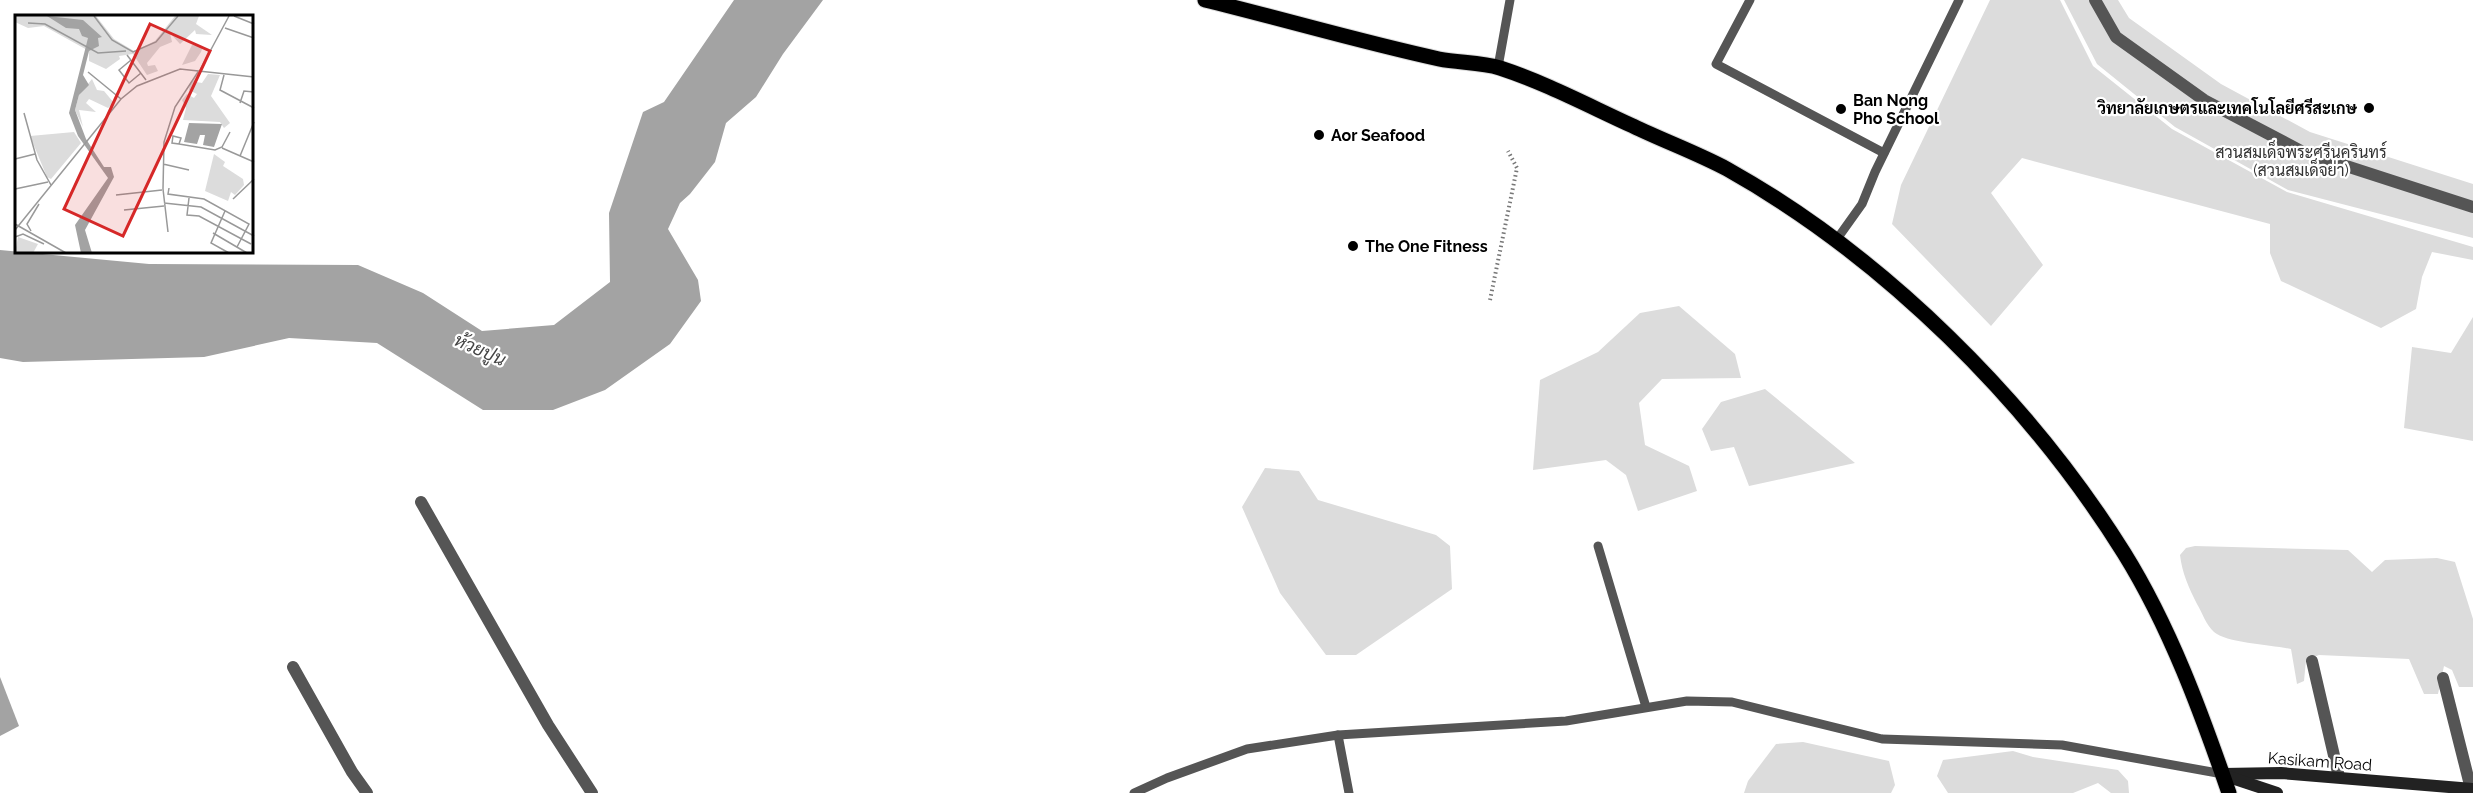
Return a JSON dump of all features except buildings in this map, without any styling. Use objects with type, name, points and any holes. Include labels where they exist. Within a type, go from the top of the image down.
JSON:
[{"type":"main road","points":[[1205,0],[1441,59],[1498,67],[1726,169],[1837,239],[1905,296],[1977,365],[2046,444],[2093,508],[2125,554],[2152,604],[2189,686],[2229,793]]},
{"type":"main road","name":"Kasikam Road","points":[[2223,774],[2281,773],[2472,789]]},
{"type":"main road","name":"Kasikam Road","points":[[2223,774],[2277,793]]},
{"type":"street","points":[[2095,0],[2116,37],[2204,100],[2303,152],[2473,207]]},
{"type":"street","points":[[421,502],[548,725],[592,793]]},
{"type":"street","points":[[2312,661],[2338,777]]},
{"type":"street","points":[[293,667],[352,772],[367,793]]},
{"type":"street","points":[[2444,678],[2472,789]]},
{"type":"lane","points":[[1498,67],[1510,0]]},
{"type":"lane","points":[[1750,0],[1716,64],[1884,153]]},
{"type":"lane","points":[[1837,239],[1862,204],[1884,153],[1959,0]]},
{"type":"lane","points":[[1598,546],[1646,707]]},
{"type":"lane","points":[[1134,793],[1167,778],[1247,749],[1338,735],[1566,721],[1687,700],[1732,702],[1882,739],[2062,746],[2223,774]]},
{"type":"lane","points":[[1338,735],[1349,793]]},
{"type":"path","points":[[1490,300],[1517,168],[1508,151]]},
{"type":"green space","points":[[1990,0],[2060,0],[2093,66],[2172,129],[2287,192],[2473,247],[2473,260],[2432,252],[2422,277],[2416,309],[2381,328],[2281,281],[2270,253],[2270,224],[2022,158],[1991,193],[2043,265],[1991,326],[1892,224],[1901,185]]},
{"type":"green space","name":"สวนสมเด็จพระศรีนครินทร์ (สวนสมเด็จย่า)","points":[[2064,0],[2118,0],[2129,18],[2221,84],[2310,132],[2473,184],[2473,238],[2288,190],[2175,127],[2097,64]]},
{"type":"green space","points":[[1679,306],[1735,354],[1741,378],[1662,379],[1639,403],[1645,445],[1689,466],[1697,491],[1638,511],[1626,475],[1606,460],[1533,470],[1540,380],[1598,352],[1640,313]]},
{"type":"green space","points":[[2473,317],[2473,441],[2404,428],[2412,347],[2451,353]]},
{"type":"green space","points":[[1765,389],[1855,463],[1749,486],[1734,447],[1711,451],[1702,429],[1721,402]]},
{"type":"green space","points":[[1265,468],[1299,471],[1318,500],[1436,535],[1450,546],[1452,589],[1356,655],[1326,655],[1280,593],[1242,507]]},
{"type":"green space","points":[[2195,546],[2348,550],[2372,572],[2385,560],[2437,558],[2455,562],[2473,619],[2473,687],[2459,687],[2452,670],[2444,666],[2438,694],[2424,694],[2409,659],[2319,655],[2306,660],[2304,681],[2297,684],[2291,649],[2229,639],[2220,636],[2209,626],[2189,586],[2181,562],[2180,555],[2186,548]]},
{"type":"green space","points":[[1803,742],[1889,761],[1895,785],[1891,793],[1744,793],[1748,781],[1776,744]]},
{"type":"green space","points":[[2013,751],[2033,757],[2118,770],[2128,781],[2129,793],[2111,793],[2098,783],[2073,793],[1948,793],[1937,776],[1943,760]]},
{"type":"water","name":"ห้วยปูน","points":[[734,0],[823,0],[783,54],[756,97],[726,123],[715,162],[680,203],[668,229],[698,280],[701,301],[670,344],[605,390],[553,410],[483,410],[377,343],[289,338],[204,357],[23,362],[0,358],[0,250],[15,251],[15,254],[43,254],[149,264],[358,265],[423,293],[482,331],[554,325],[610,282],[609,213],[643,112],[664,102]]},
{"type":"water","points":[[0,677],[19,726],[0,736]]},
{"type":"place","name":"วิทยาลัยเกษตรและเทคโนโลยีศรีสะเกษ","points":[[2369,108]]},
{"type":"place","name":"Ban Nong Pho School","points":[[1841,109]]},
{"type":"place","name":"Aor Seafood","points":[[1319,135]]},
{"type":"place","name":"The One Fitness","points":[[1353,246]]}]
